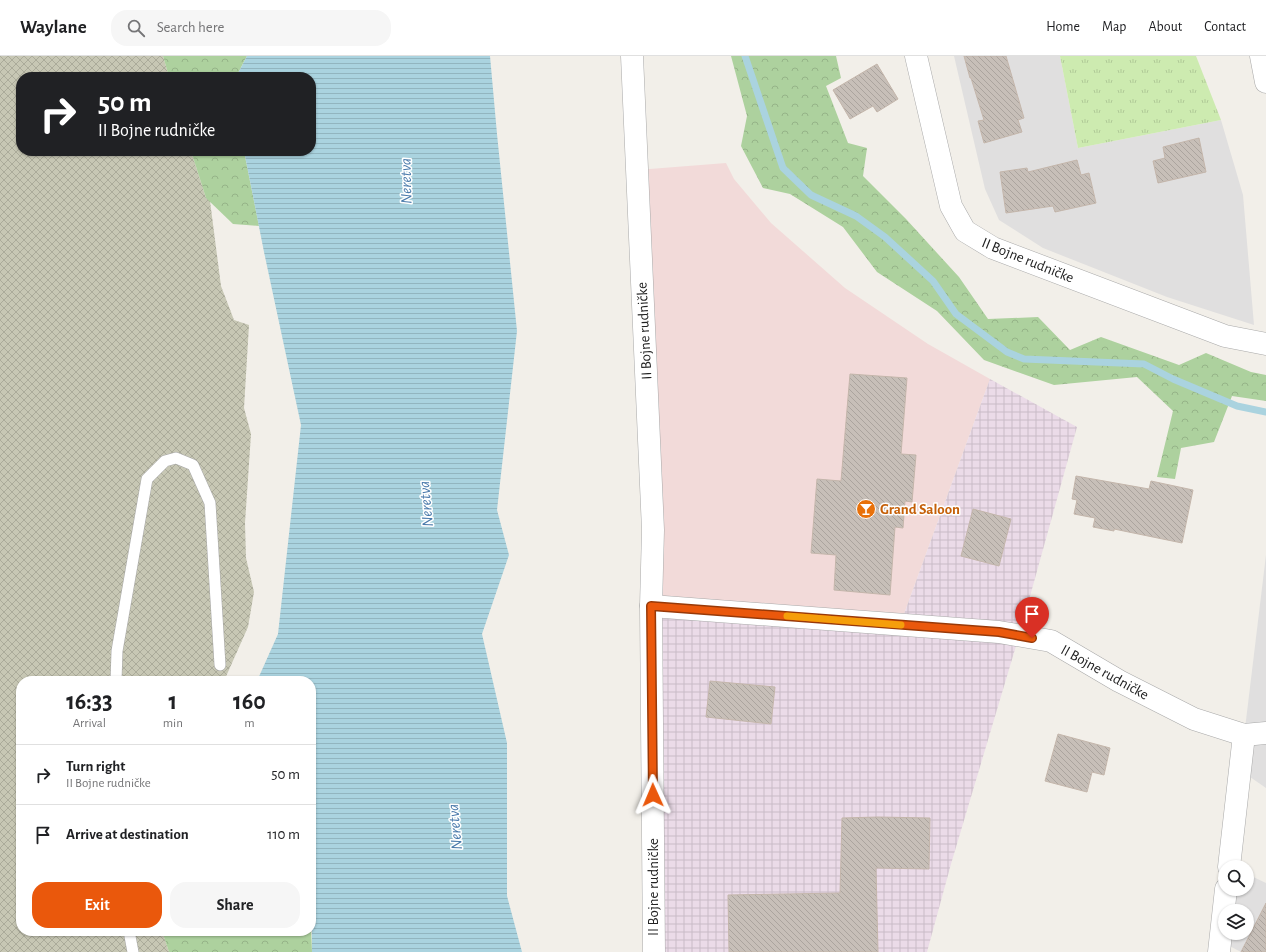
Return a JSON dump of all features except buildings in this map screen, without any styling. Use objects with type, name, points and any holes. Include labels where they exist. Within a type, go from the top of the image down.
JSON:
[{"type":"street","name":"II Bojne rudničke","points":[[632,56],[653,530],[651,606],[654,952]]},
{"type":"street","name":"II Bojne rudničke","points":[[916,56],[951,206],[965,231],[993,248],[1224,336],[1266,344]]},
{"type":"street","points":[[1261,56],[1266,82]]},
{"type":"street","name":"II Bojne rudničke","points":[[651,606],[999,632],[1050,641],[1119,681],[1194,719],[1244,735],[1266,733]]},
{"type":"street","points":[[1230,860],[1244,735]]},
{"type":"street","points":[[1219,952],[1225,896]]},
{"type":"lane","points":[[116,676],[117,652],[147,479],[165,461],[176,458],[193,465],[210,503],[220,665]]},
{"type":"lane","points":[[130,936],[132,952]]},
{"type":"shaded area","points":[[0,56],[163,56],[168,72],[16,72],[16,156],[193,156],[206,198],[210,201],[221,286],[234,320],[249,325],[244,408],[251,434],[245,523],[246,558],[254,592],[248,627],[226,676],[16,676],[16,936],[164,936],[169,952],[0,952]]},
{"type":"shaded area","points":[[954,56],[1060,56],[1078,148],[1221,120],[1243,195],[1254,325],[1167,297],[1043,248],[999,220],[985,189]]},
{"type":"shaded area","points":[[726,163],[734,179],[771,223],[845,288],[928,344],[990,379],[900,625],[651,606],[637,170]]},
{"type":"shaded area","points":[[990,379],[1077,427],[1019,636],[951,864],[927,952],[654,952],[651,606],[900,625]]},
{"type":"shaded area","points":[[1266,555],[1266,788],[1240,770]]},
{"type":"shaded area","points":[[1254,877],[1266,883],[1266,952],[1241,952],[1220,941],[1254,940],[1254,904],[1224,904],[1225,896],[1254,896]]},
{"type":"green space","points":[[163,56],[247,56],[239,72],[168,72]]},
{"type":"green space","points":[[731,56],[836,56],[841,78],[826,86],[848,143],[867,148],[863,176],[906,219],[959,277],[988,319],[1038,317],[1070,350],[1101,337],[1179,365],[1206,353],[1251,372],[1266,375],[1266,401],[1232,396],[1214,442],[1181,448],[1175,479],[1157,477],[1173,411],[1137,377],[1054,385],[984,360],[937,311],[877,272],[843,227],[790,194],[763,188],[741,146],[747,116]]},
{"type":"green space","points":[[1060,56],[1196,56],[1221,120],[1078,148]]},
{"type":"green space","points":[[193,156],[245,156],[259,226],[233,224],[206,198]]},
{"type":"green space","points":[[164,936],[311,936],[312,952],[169,952]]},
{"type":"water","name":"Neretva","points":[[247,56],[490,56],[517,331],[497,510],[509,555],[482,634],[507,743],[507,896],[522,952],[312,952],[312,936],[316,936],[316,676],[259,676],[278,634],[301,425],[245,156],[316,156],[316,72],[239,72]]},
{"type":"waterway","points":[[745,56],[783,168],[811,195],[856,216],[885,237],[933,281],[956,314],[1007,352],[1024,359],[1144,364],[1173,379],[1237,406],[1266,412]]},
{"type":"slow traffic","points":[[787,616],[901,625]]},
{"type":"place","name":"Grand Saloon","points":[[866,509]]},
{"type":"route","points":[[653,795],[651,606],[999,632],[1032,638]]}]
